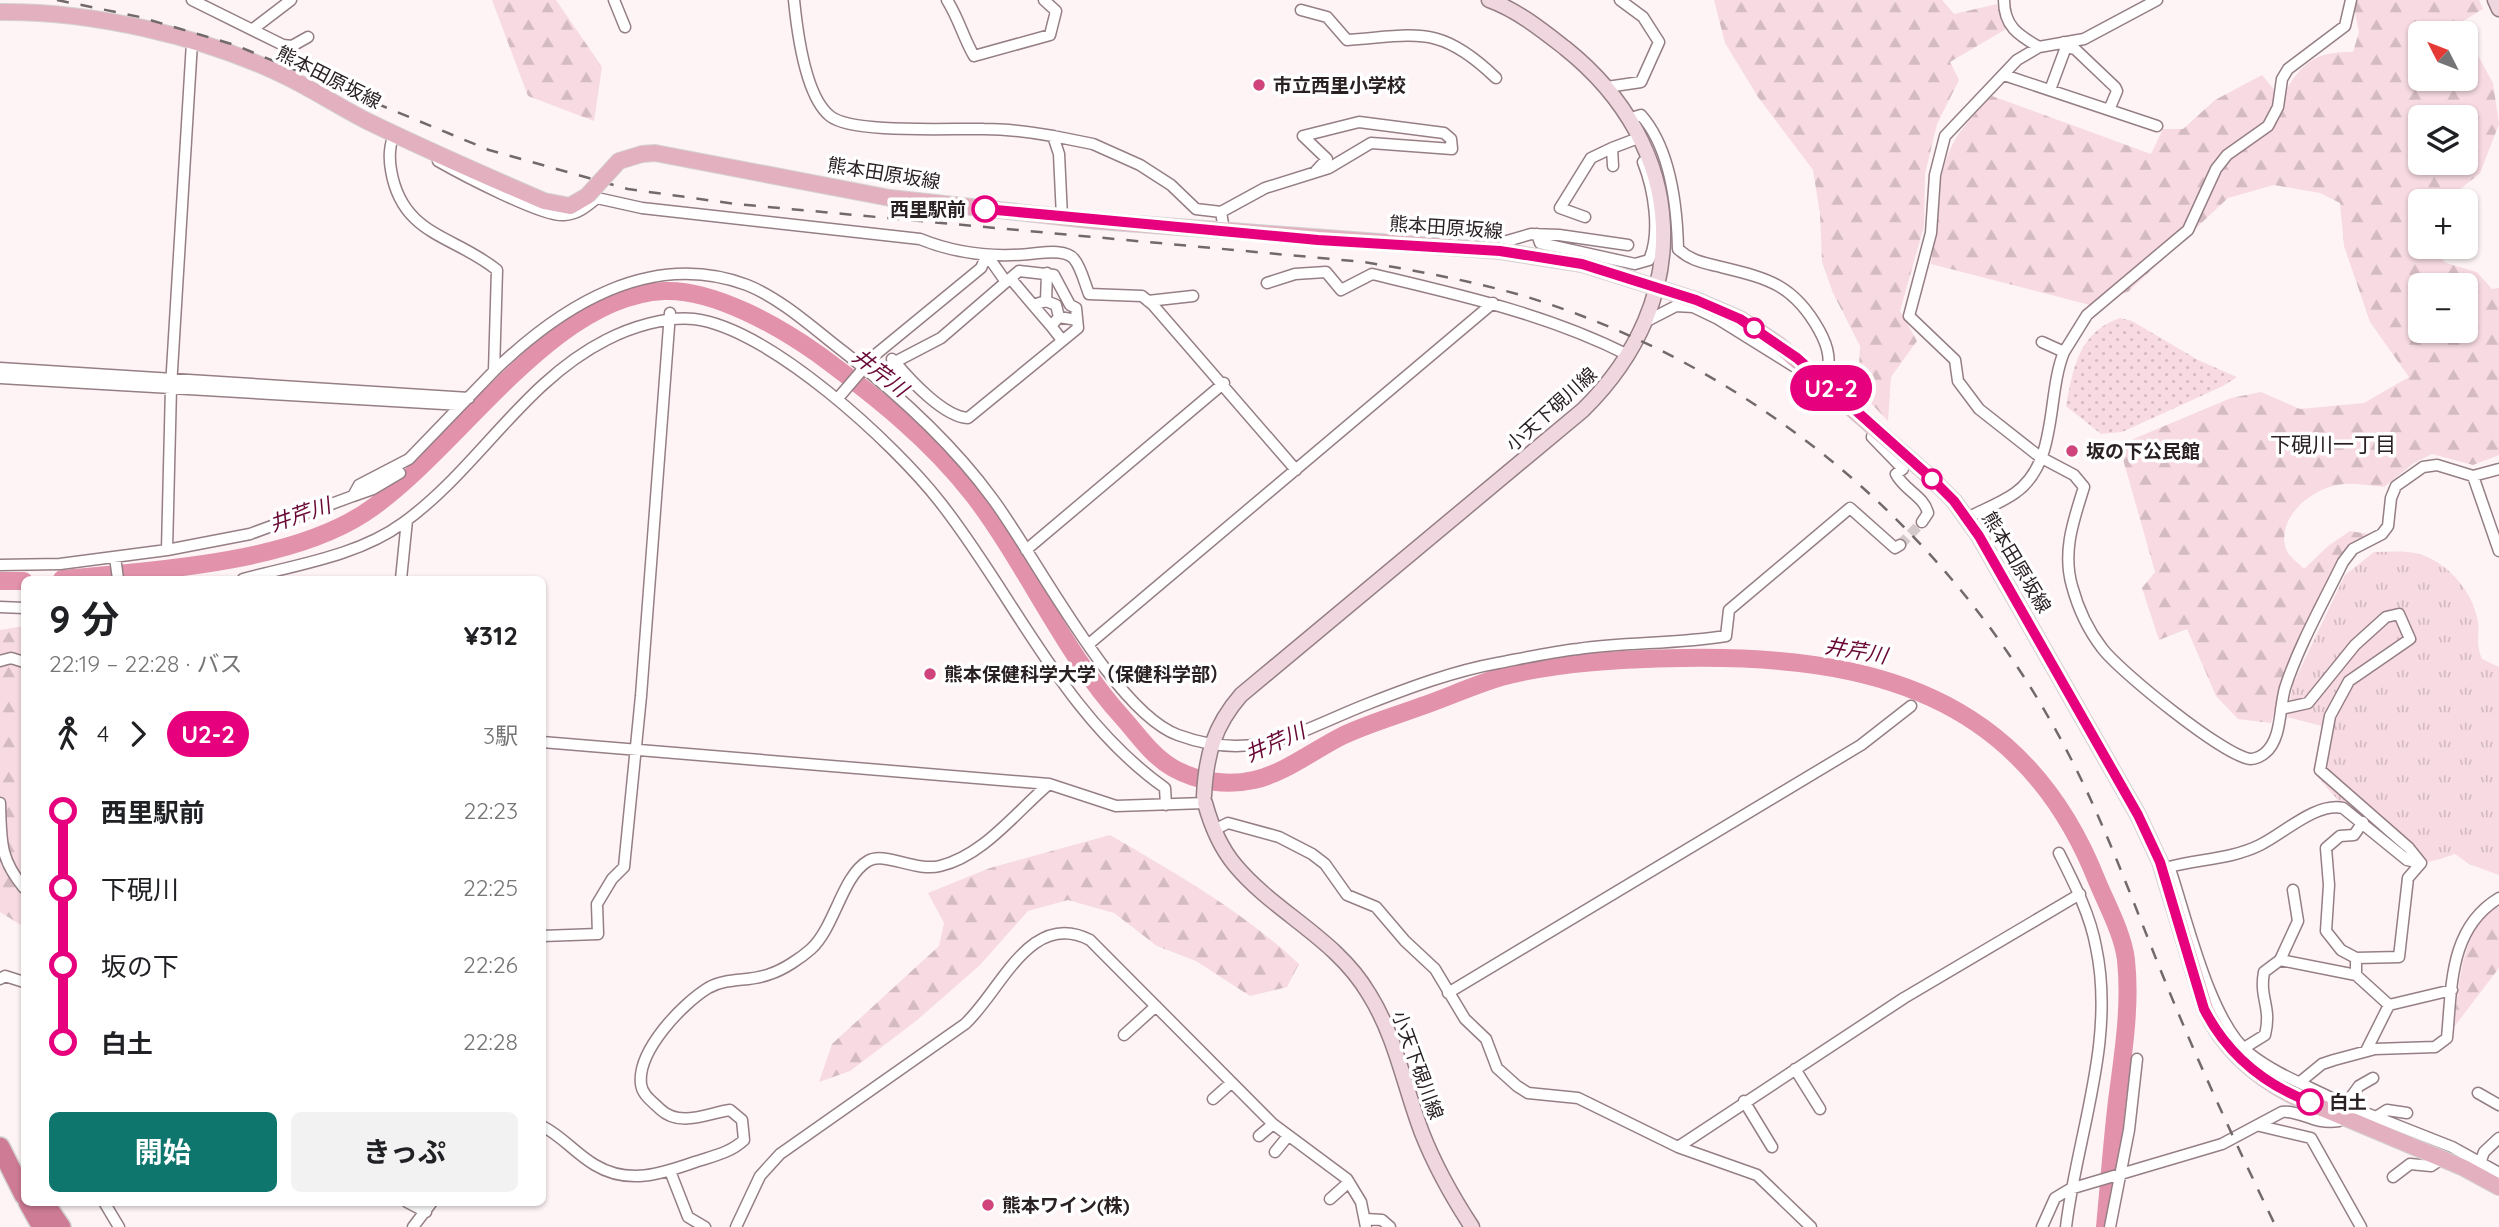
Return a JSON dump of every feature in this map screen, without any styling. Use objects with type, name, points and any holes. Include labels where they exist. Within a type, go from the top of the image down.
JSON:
[{"type":"highway","points":[[0,1130],[21,1166]]},
{"type":"highway","points":[[0,1147],[21,1182]]},
{"type":"highway","points":[[33,1206],[39,1227]]},
{"type":"highway","points":[[38,1206],[61,1227]]},
{"type":"main road","name":"小天下硯川線","points":[[1472,1227],[1442,1176],[1422,1134],[1387,1029],[1369,994],[1351,968],[1327,943],[1236,867],[1214,830],[1204,795],[1210,745],[1226,713],[1241,695],[1583,410],[1605,388],[1628,355],[1657,287],[1664,248],[1661,199],[1654,169],[1631,118],[1607,87],[1548,34],[1521,16],[1489,0]]},
{"type":"main road","points":[[2495,0],[2499,9]]},
{"type":"main road","name":"熊本田原坂線","points":[[0,12],[63,15],[192,42],[283,75],[393,137],[558,206],[570,206],[587,196],[619,161],[655,153],[890,198],[1062,217],[1500,251],[1582,264],[1657,287],[1740,319],[1797,358],[1874,432],[1929,476],[1966,517],[2002,575],[2144,827],[2160,862],[2204,1009],[2215,1030],[2267,1083],[2337,1112],[2499,1187]]},
{"type":"street","points":[[191,0],[283,45],[292,46],[308,37]]},
{"type":"street","points":[[253,29],[291,0]]},
{"type":"street","points":[[614,0],[625,27]]},
{"type":"street","points":[[794,0],[807,71],[820,104],[831,117],[855,125],[985,129],[1053,136],[1093,144],[1140,165],[1171,185],[1196,209],[1221,212],[1265,188],[1329,168],[1371,143],[1452,149],[1451,139],[1444,133],[1434,131],[1359,122],[1303,136],[1327,159],[1316,172]]},
{"type":"street","points":[[947,0],[962,23],[963,36],[974,56],[1050,35],[1056,11],[1044,0]]},
{"type":"street","points":[[1607,87],[1641,82],[1659,42],[1643,17],[1620,0]]},
{"type":"street","points":[[2004,0],[2005,18],[2011,29],[2039,47]]},
{"type":"street","points":[[2157,0],[2084,39],[2065,45],[2039,47],[2017,60],[1945,136],[1935,175],[1931,233],[1909,316],[1955,360],[1958,381],[1979,409],[2040,457],[2074,475],[2084,486],[2068,549],[2068,570],[2088,628],[2103,650],[2160,700],[2237,755],[2251,759],[2263,755],[2273,745],[2292,668],[2343,562],[2353,550],[2382,534],[2388,526],[2391,498],[2396,486],[2423,467],[2437,464],[2473,476],[2499,469]]},
{"type":"street","points":[[1966,517],[2014,494],[2024,486],[2040,457],[2051,424],[2055,373],[2064,352],[2087,315],[2188,230],[2216,169],[2227,155],[2268,126],[2278,107],[2282,79],[2288,69],[2345,26],[2351,0]]},
{"type":"street","points":[[1301,10],[1327,17],[1347,40],[1426,34],[1450,43],[1476,58],[1496,78]]},
{"type":"street","points":[[167,550],[171,384],[192,42]]},
{"type":"street","points":[[2050,90],[2065,45]]},
{"type":"street","points":[[2065,45],[2075,49],[2115,87],[2117,91],[2109,110]]},
{"type":"street","points":[[2004,75],[2157,126]]},
{"type":"street","points":[[1631,118],[1641,115],[1661,151],[1672,190],[1678,249],[1689,259],[1777,282],[1797,299],[1809,312],[1829,355],[1830,367],[1824,382]]},
{"type":"street","points":[[1053,136],[1059,154],[1062,217]]},
{"type":"street","points":[[494,371],[496,270],[485,260],[429,232],[403,207],[395,192],[390,167],[393,137],[473,182],[560,216],[579,213],[597,198],[642,208],[920,239],[945,248],[986,255],[1048,251],[1067,255],[1074,258],[1089,294],[1142,296],[1148,301],[1224,383],[1296,470]]},
{"type":"street","points":[[1537,234],[1540,243],[1635,264],[1649,260],[1656,246],[1656,229],[1638,138],[1591,158],[1560,208],[1585,217]]},
{"type":"street","points":[[1612,148],[1613,166]]},
{"type":"street","points":[[1221,212],[1224,230]]},
{"type":"street","points":[[1500,251],[1507,240],[1537,234],[1628,245]]},
{"type":"street","points":[[986,255],[1033,305],[1062,341]]},
{"type":"street","points":[[840,396],[862,369],[884,349],[981,268],[986,255]]},
{"type":"street","points":[[884,349],[912,383],[958,418],[968,418],[1078,328],[1076,308],[1069,305],[1061,282],[1054,275],[1019,271],[940,338],[895,362]]},
{"type":"street","points":[[1267,283],[1295,274],[1326,272],[1341,290],[1373,274],[1493,303],[1577,330],[1628,355]]},
{"type":"street","points":[[353,496],[359,485],[409,459],[494,371],[552,323],[586,300],[649,275],[672,273],[708,276],[745,284],[770,296],[932,427],[993,499],[1114,678],[1161,727],[1181,737],[1210,745],[1250,747],[1278,742],[1367,704],[1460,671],[1496,663],[1579,649],[1726,636],[1729,610],[1850,508],[1895,548],[1900,545]]},
{"type":"street","points":[[1046,301],[1047,273]]},
{"type":"street","points":[[1148,301],[1193,296]]},
{"type":"street","points":[[1033,305],[1046,301],[1056,305],[1059,317]]},
{"type":"street","points":[[1089,644],[1493,303]]},
{"type":"street","points":[[1643,323],[1676,306],[1693,307],[1718,319],[1760,348],[1786,360],[1874,432],[1903,469],[1896,474],[1899,481],[1926,507],[1928,513],[1922,522]]},
{"type":"street","points":[[546,936],[598,934],[597,904],[612,879],[624,867],[634,751],[642,696],[670,316]]},
{"type":"street","points":[[254,576],[367,544],[407,520],[434,498],[537,390],[606,340],[670,316],[722,326],[767,348],[865,424],[903,459],[941,502],[1080,705],[1111,744],[1165,788],[1166,805]]},
{"type":"street","points":[[1059,317],[1077,320]]},
{"type":"street","points":[[1051,327],[1059,317]]},
{"type":"street","points":[[2042,342],[2064,352]]},
{"type":"street","points":[[0,368],[171,384]]},
{"type":"street","points":[[0,377],[171,384],[465,402]]},
{"type":"street","points":[[1026,550],[1224,383]]},
{"type":"street","points":[[0,565],[60,564],[115,559],[250,534],[353,496],[400,473]]},
{"type":"street","points":[[2473,476],[2499,551]]},
{"type":"street","points":[[401,576],[407,520]]},
{"type":"street","points":[[115,559],[118,576]]},
{"type":"street","points":[[0,607],[21,608]]},
{"type":"street","points":[[2281,709],[2308,704],[2355,645],[2386,617],[2399,614],[2410,639],[2349,681],[2330,716],[2319,770],[2409,848],[2421,863]]},
{"type":"street","points":[[0,661],[12,658],[21,661]]},
{"type":"street","points":[[1448,993],[1861,745],[1911,706]]},
{"type":"street","points":[[546,743],[1049,784],[1116,806],[1166,805],[1204,795]]},
{"type":"street","points":[[546,1128],[557,1133],[594,1165],[623,1176],[645,1177],[670,1171],[734,1149],[744,1140],[742,1120],[730,1110],[698,1119],[666,1114],[643,1093],[641,1084],[645,1058],[689,1002],[711,986],[770,975],[811,950],[828,928],[860,866],[872,858],[885,858],[912,868],[939,867],[968,855],[1049,784]]},
{"type":"street","points":[[0,803],[1,855],[8,873],[21,885]]},
{"type":"street","points":[[2169,867],[2258,846],[2319,811],[2334,806],[2363,822],[2407,860],[2421,863]]},
{"type":"street","points":[[2363,822],[2354,835],[2340,836],[2326,848],[2329,885],[2326,931],[2341,950],[2356,958],[2399,957],[2408,877],[2421,863]]},
{"type":"street","points":[[1214,830],[1228,823],[1279,837],[1325,864],[1347,895],[1376,906],[1405,941],[1435,969],[1465,1019],[1486,1039],[1497,1068],[1517,1086],[1528,1093],[1578,1098],[1678,1147],[1757,1175],[1811,1227]]},
{"type":"street","points":[[2161,846],[2214,1003],[2223,1021],[2244,1048],[2267,1065],[2300,1082],[2337,1112],[2499,1194]]},
{"type":"street","points":[[2059,853],[2080,894],[2096,947],[2100,981],[2098,1041],[2092,1093],[2066,1227]]},
{"type":"street","points":[[2244,1048],[2264,1035],[2270,1015],[2261,988],[2264,972],[2280,960],[2298,921],[2293,890]]},
{"type":"street","points":[[1678,1147],[1903,998],[2080,894]]},
{"type":"street","points":[[2300,1082],[2322,1064],[2366,1051],[2435,1047],[2447,1038],[2456,950],[2474,918],[2499,898]]},
{"type":"street","points":[[736,1227],[753,1188],[769,1164],[965,1024],[982,1009],[1026,947],[1041,938],[1065,933],[1078,934],[1090,940],[1273,1124],[1349,1182],[1361,1202],[1366,1223],[1382,1220],[1390,1227]]},
{"type":"street","points":[[2356,958],[2356,975]]},
{"type":"street","points":[[2280,960],[2356,975],[2389,1005]]},
{"type":"street","points":[[0,979],[5,976],[21,981]]},
{"type":"street","points":[[2389,1005],[2452,990]]},
{"type":"street","points":[[2366,1051],[2389,1005]]},
{"type":"street","points":[[1124,1035],[1156,1006]]},
{"type":"street","points":[[2110,1227],[2137,1059]]},
{"type":"street","points":[[1795,1069],[1820,1109]]},
{"type":"street","points":[[2042,1227],[2055,1198],[2074,1187],[2120,1172],[2178,1159],[2222,1144],[2282,1112],[2291,1111],[2317,1123],[2337,1112],[2359,1086],[2373,1078]]},
{"type":"street","points":[[1213,1099],[1231,1083]]},
{"type":"street","points":[[2478,1093],[2499,1105]]},
{"type":"street","points":[[1744,1101],[1772,1147]]},
{"type":"street","points":[[2376,1118],[2387,1110],[2407,1113]]},
{"type":"street","points":[[2337,1112],[2376,1118],[2452,1147],[2499,1173]]},
{"type":"street","points":[[1259,1136],[1273,1124]]},
{"type":"street","points":[[2260,1126],[2266,1130],[2306,1135],[2311,1139],[2361,1227]]},
{"type":"street","points":[[1275,1152],[1288,1136]]},
{"type":"street","points":[[2480,1163],[2484,1152],[2499,1138]]},
{"type":"street","points":[[2393,1177],[2410,1164],[2431,1166],[2437,1162]]},
{"type":"street","points":[[670,1171],[688,1217],[705,1227]]},
{"type":"street","points":[[1330,1199],[1349,1182]]},
{"type":"street","points":[[107,1206],[120,1227]]},
{"type":"street","points":[[413,1227],[429,1207]]},
{"type":"green space","points":[[492,0],[556,0],[602,67],[594,121],[528,96]]},
{"type":"green space","points":[[1714,0],[1942,0],[1954,14],[1997,4],[2006,29],[1950,62],[1959,80],[1937,124],[1925,174],[1924,226],[1900,311],[1917,341],[1891,377],[1888,421],[1858,390],[1860,346],[1833,293],[1822,262],[1820,214],[1813,170],[1758,97],[1725,43]]},
{"type":"green space","points":[[2355,0],[2479,0],[2483,9],[2463,21],[2408,21],[2408,91],[2478,91],[2478,56],[2493,83],[2499,124],[2478,175],[2478,105],[2408,105],[2408,175],[2478,175],[2461,189],[2408,189],[2408,259],[2442,259],[2446,263],[2478,273],[2408,273],[2408,343],[2478,343],[2478,273],[2492,289],[2499,288],[2499,455],[2473,465],[2432,454],[2414,463],[2384,487],[2355,484],[2334,486],[2300,504],[2286,525],[2284,537],[2287,552],[2304,569],[2328,546],[2350,531],[2368,534],[2339,558],[2288,668],[2271,723],[2238,719],[2216,696],[2187,629],[2159,640],[2142,588],[2155,572],[2119,445],[2231,398],[2261,392],[2300,409],[2364,403],[2409,377],[2370,322],[2344,246],[2340,203],[2320,193],[2274,185],[2228,198],[2128,292],[2090,305],[1931,264],[1938,192],[1944,165],[1957,136],[1992,96],[2151,154],[2163,129],[2183,129],[2215,100],[2262,75],[2281,98],[2309,62],[2327,54],[2353,52],[2359,32]]},
{"type":"green space","points":[[2120,318],[2132,321],[2198,360],[2237,377],[2122,432],[2101,434],[2066,406],[2080,353],[2095,332]]},
{"type":"green space","points":[[2374,552],[2421,555],[2444,567],[2454,576],[2463,586],[2475,610],[2482,659],[2499,667],[2499,875],[2469,864],[2455,854],[2419,863],[2399,858],[2358,821],[2313,770],[2322,726],[2287,717],[2293,684],[2345,575]]},
{"type":"green space","points":[[21,626],[21,925],[0,912],[0,630]]},
{"type":"green space","points":[[1110,835],[1208,894],[1277,945],[1299,964],[1287,987],[1250,996],[1196,961],[1157,946],[1114,913],[1068,900],[1028,911],[979,966],[916,1021],[850,1071],[819,1082],[832,1044],[939,946],[944,923],[928,893],[990,868]]},
{"type":"green space","points":[[2499,907],[2499,968],[2454,1027],[2460,978],[2470,941],[2477,925],[2487,914]]},
{"type":"waterway","name":"井芹川","points":[[94,576],[218,562],[297,544],[332,531],[363,514],[398,487],[505,382],[543,348],[582,320],[622,300],[664,291],[704,296],[745,311],[802,343],[860,386],[920,437],[974,496],[1102,692],[1159,758],[1192,777],[1223,783],[1266,777],[1352,732],[1491,680],[1545,668],[1615,660],[1751,659],[1815,665],[1876,678],[1932,698],[1982,727],[2027,766],[2066,817],[2110,910],[2124,950],[2127,1013],[2105,1227]]},
{"type":"waterway","name":"井芹川","points":[[0,581],[21,581]]},
{"type":"tunnel","points":[[1900,545],[1922,522]]},
{"type":"railway","points":[[57,0],[140,17],[235,45],[489,150],[628,189],[736,204],[1364,262],[1445,277],[1524,296],[1610,327],[1693,367],[1770,415],[1842,470],[1908,532],[1969,600],[2022,674],[2068,753],[2095,809],[2191,1043],[2276,1227]]},
{"type":"bus line","name":"U2-2","points":[[985,209],[1318,240],[1500,251],[1582,264],[1696,300],[1740,319],[1797,358],[1929,476],[1966,517],[2002,575],[2138,815],[2160,862],[2204,1009],[2215,1030],[2267,1083],[2310,1102]]},
{"type":"place","name":"市立西里小学校","points":[[1259,85]]},
{"type":"place","name":"西里駅前","points":[[985,209]]},
{"type":"place","name":"坂の下公民館","points":[[2072,451]]},
{"type":"place","name":"熊本保健科学大学（保健科学部）","points":[[930,674]]},
{"type":"place","name":"白土","points":[[2310,1102]]},
{"type":"place","name":"熊本ワイン(株)","points":[[988,1205]]},
{"type":"district","name":"下硯川一丁目","points":[[2333,445]]}]
